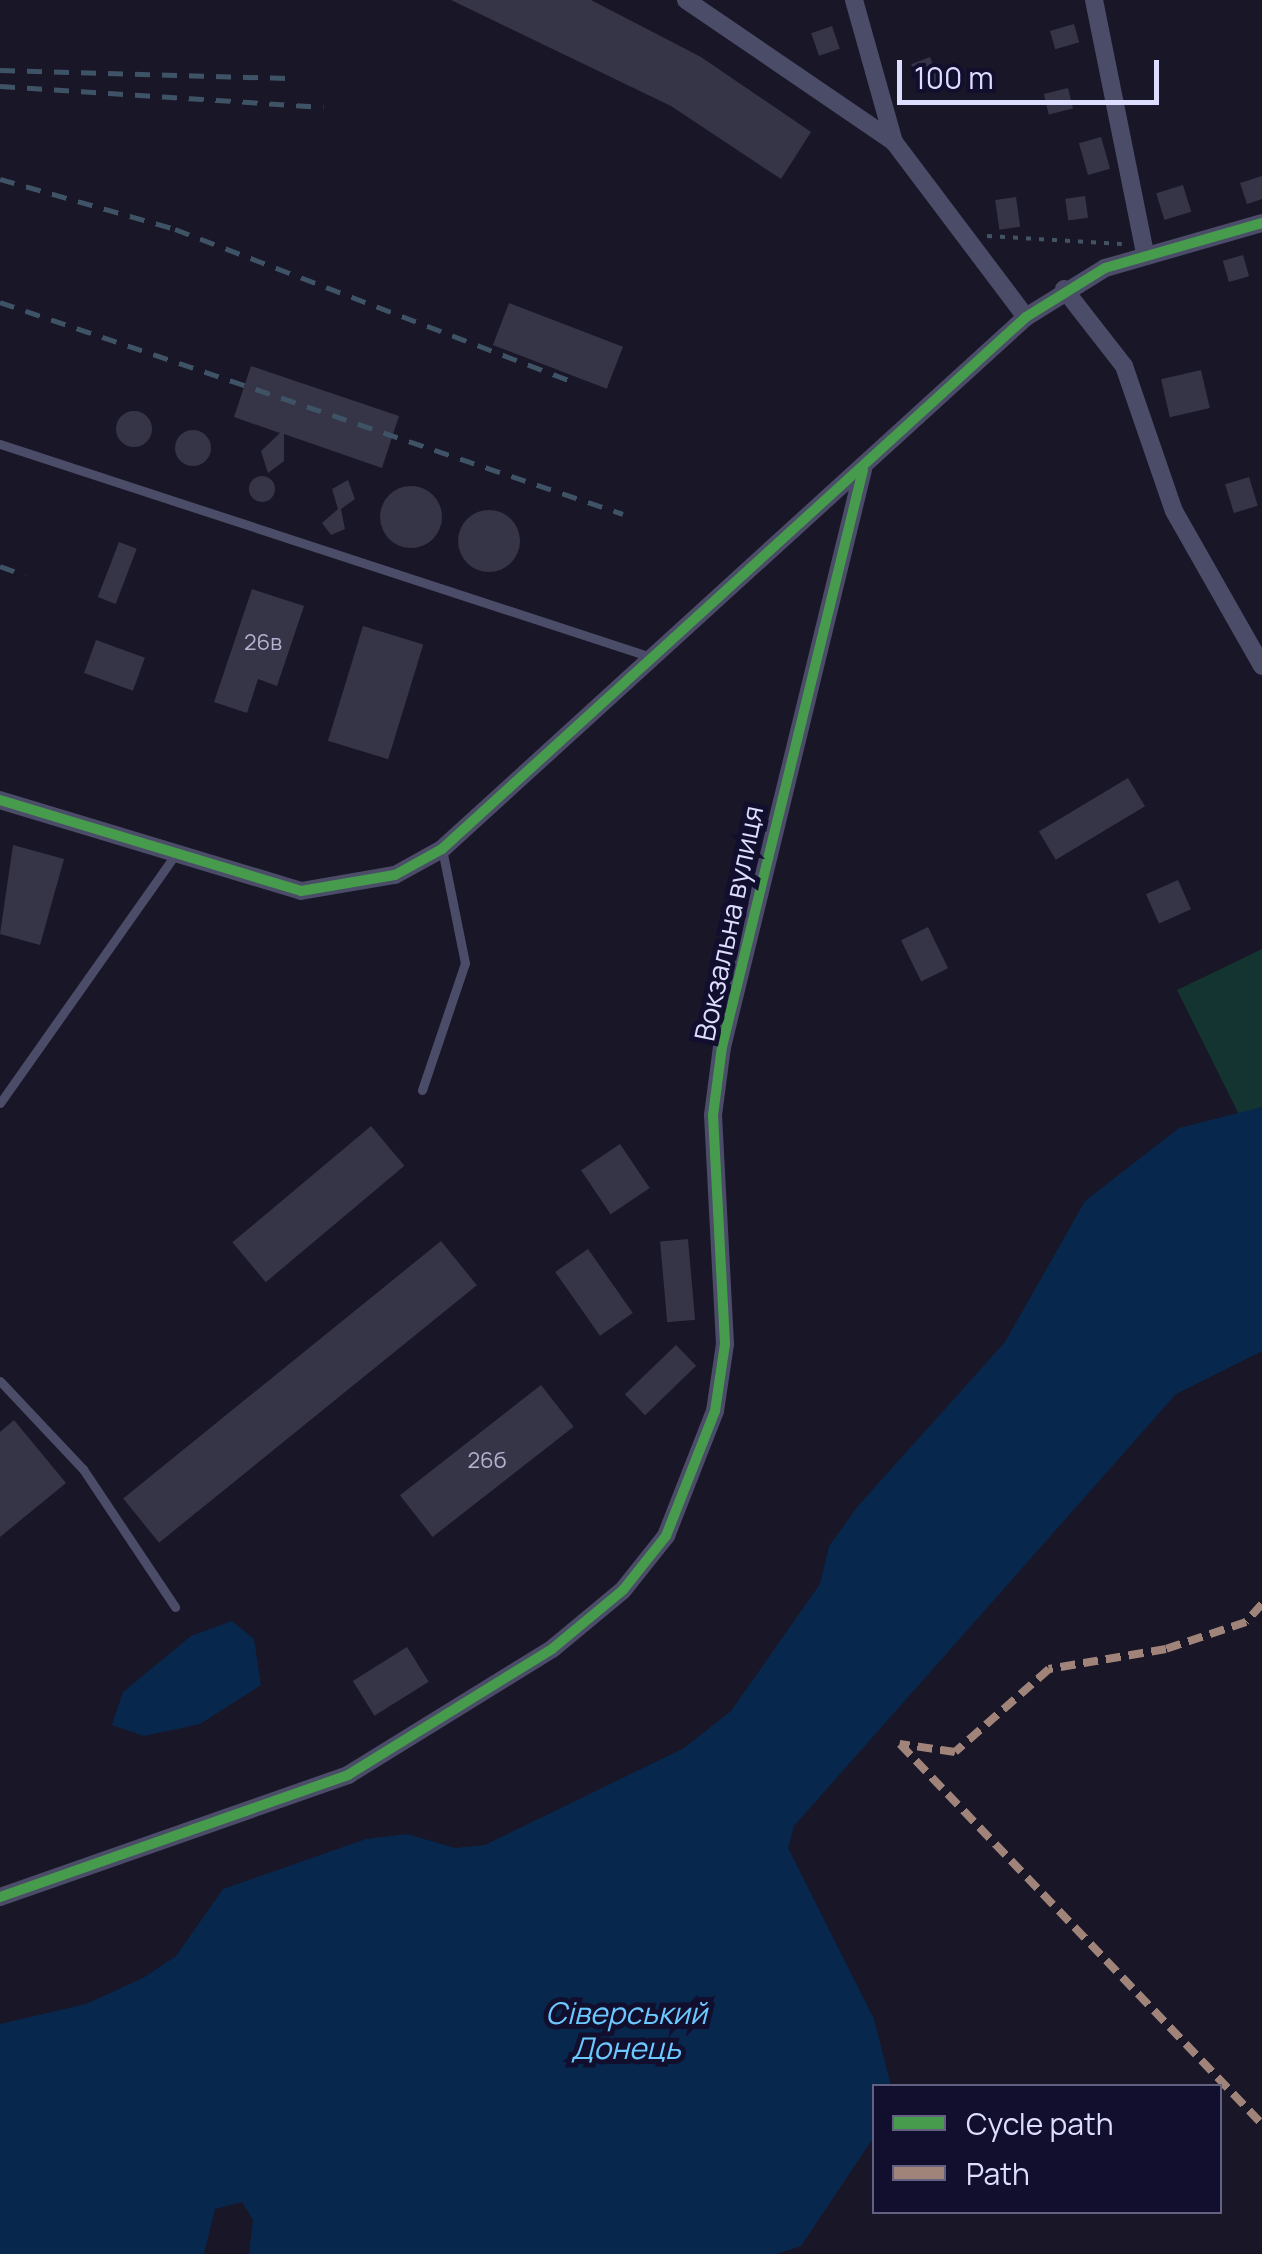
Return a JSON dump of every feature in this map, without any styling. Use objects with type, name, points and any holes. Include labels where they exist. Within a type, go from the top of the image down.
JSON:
[{"type":"street","points":[[686,0],[894,142],[1026,318]]},
{"type":"street","points":[[854,0],[894,142]]},
{"type":"street","points":[[1094,0],[1145,253]]},
{"type":"street","points":[[0,800],[174,856],[301,891],[395,876],[442,849],[1026,318],[1064,289],[1145,253],[1262,222]]},
{"type":"street","points":[[1064,289],[1124,366],[1174,511],[1262,666]]},
{"type":"street","name":"Вокзальна вулиця","points":[[0,1897],[282,1805],[411,1741],[552,1650],[624,1590],[666,1536],[715,1411],[725,1344],[712,1114],[722,1047],[863,470]]},
{"type":"lane","points":[[0,444],[651,658]]},
{"type":"lane","points":[[422,1090],[465,964],[442,849]]},
{"type":"lane","points":[[0,1103],[174,856]]},
{"type":"lane","points":[[0,1381],[83,1469],[175,1608]]},
{"type":"path","points":[[976,231],[1145,253]]},
{"type":"green space","points":[[1262,949],[1262,1161],[1177,990]]},
{"type":"water","name":"Сіверський Донець","points":[[1262,1107],[1262,1351],[1176,1394],[794,1826],[788,1848],[874,2019],[890,2084],[872,2084],[872,2140],[801,2246],[777,2254],[249,2254],[253,2220],[242,2202],[215,2209],[204,2254],[0,2254],[0,2024],[86,2004],[143,1978],[176,1956],[223,1889],[366,1839],[407,1834],[455,1848],[485,1845],[684,1748],[731,1711],[820,1584],[829,1546],[858,1506],[1005,1342],[1085,1201],[1179,1128]]},
{"type":"water","points":[[232,1621],[254,1639],[261,1685],[200,1724],[144,1736],[112,1725],[123,1692],[191,1636]]},
{"type":"building","points":[[451,0],[591,0],[701,57],[811,132],[781,179],[671,106]]},
{"type":"building","points":[[1074,24],[1079,42],[1055,49],[1050,31]]},
{"type":"building","points":[[832,26],[840,49],[819,56],[811,33]]},
{"type":"building","points":[[930,57],[939,81],[921,88],[911,64]]},
{"type":"building","points":[[1068,88],[1073,108],[1049,114],[1044,94]]},
{"type":"building","points":[[1101,137],[1110,169],[1088,175],[1079,143]]},
{"type":"building","points":[[1262,176],[1262,199],[1247,204],[1240,183]]},
{"type":"building","points":[[1183,185],[1191,212],[1164,220],[1156,193]]},
{"type":"building","points":[[1085,196],[1088,218],[1068,221],[1065,199]]},
{"type":"building","points":[[1016,197],[1020,227],[999,230],[995,200]]},
{"type":"building","points":[[1243,255],[1249,276],[1229,282],[1223,261]]},
{"type":"building","points":[[509,303],[623,347],[607,389],[493,345]]},
{"type":"building","points":[[251,366],[399,416],[382,468],[284,434],[284,461],[268,473],[261,451],[280,433],[234,417]]},
{"type":"building","points":[[1201,370],[1210,408],[1170,417],[1161,379]]},
{"type":"building","points":[[134,411],[146,417],[152,429],[146,441],[134,447],[122,441],[116,429],[122,417]]},
{"type":"building","points":[[193,430],[205,436],[211,448],[205,460],[193,466],[181,460],[175,448],[181,436]]},
{"type":"building","points":[[262,476],[271,480],[275,489],[271,498],[262,502],[253,498],[249,489],[253,480]]},
{"type":"building","points":[[1249,477],[1258,506],[1234,513],[1225,484]]},
{"type":"building","points":[[348,480],[355,499],[341,509],[345,529],[331,535],[322,523],[338,509],[332,489]]},
{"type":"building","points":[[411,486],[433,495],[442,517],[433,539],[411,548],[389,539],[380,517],[389,495]]},
{"type":"building","points":[[489,510],[511,519],[520,541],[511,563],[489,572],[467,563],[458,541],[467,519]]},
{"type":"building","points":[[119,542],[137,549],[116,604],[98,597]]},
{"type":"building","points":[[252,589],[304,606],[277,686],[258,679],[247,713],[214,702]]},
{"type":"building","points":[[363,626],[423,644],[388,759],[328,741]]},
{"type":"building","points":[[96,640],[145,658],[133,691],[84,673]]},
{"type":"building","points":[[1128,778],[1145,806],[1056,860],[1039,832]]},
{"type":"building","points":[[13,845],[64,859],[40,945],[0,934]]},
{"type":"building","points":[[1178,880],[1191,909],[1159,923],[1146,894]]},
{"type":"building","points":[[928,927],[948,968],[921,981],[901,940]]},
{"type":"building","points":[[371,1126],[404,1166],[266,1282],[232,1242]]},
{"type":"building","points":[[620,1144],[650,1188],[611,1214],[581,1170]]},
{"type":"building","points":[[688,1239],[695,1320],[667,1322],[660,1241]]},
{"type":"building","points":[[441,1241],[477,1285],[159,1543],[123,1498]]},
{"type":"building","points":[[588,1249],[633,1313],[600,1336],[555,1272]]},
{"type":"building","points":[[676,1345],[696,1366],[645,1415],[625,1394]]},
{"type":"building","points":[[541,1385],[574,1427],[433,1537],[400,1495]]},
{"type":"building","points":[[14,1420],[66,1483],[0,1537],[0,1432]]},
{"type":"building","points":[[407,1647],[429,1682],[374,1716],[353,1681]]},
{"type":"railway","points":[[0,70],[289,78]]},
{"type":"railway","points":[[0,86],[323,107]]},
{"type":"railway","points":[[0,179],[175,229],[573,382]]},
{"type":"railway","points":[[0,302],[623,514]]},
{"type":"railway","points":[[0,566],[25,575]]},
{"type":"marked path","points":[[1262,1604],[1246,1622],[1166,1649],[1049,1669],[955,1752],[900,1744],[1262,2124]]},
{"type":"cycle path","points":[[0,800],[301,891],[395,875],[442,849],[1026,317],[1105,268],[1262,223]]},
{"type":"cycle path","points":[[0,1897],[348,1775],[552,1649],[623,1590],[666,1536],[715,1411],[725,1344],[713,1115],[722,1047],[863,470]]}]
